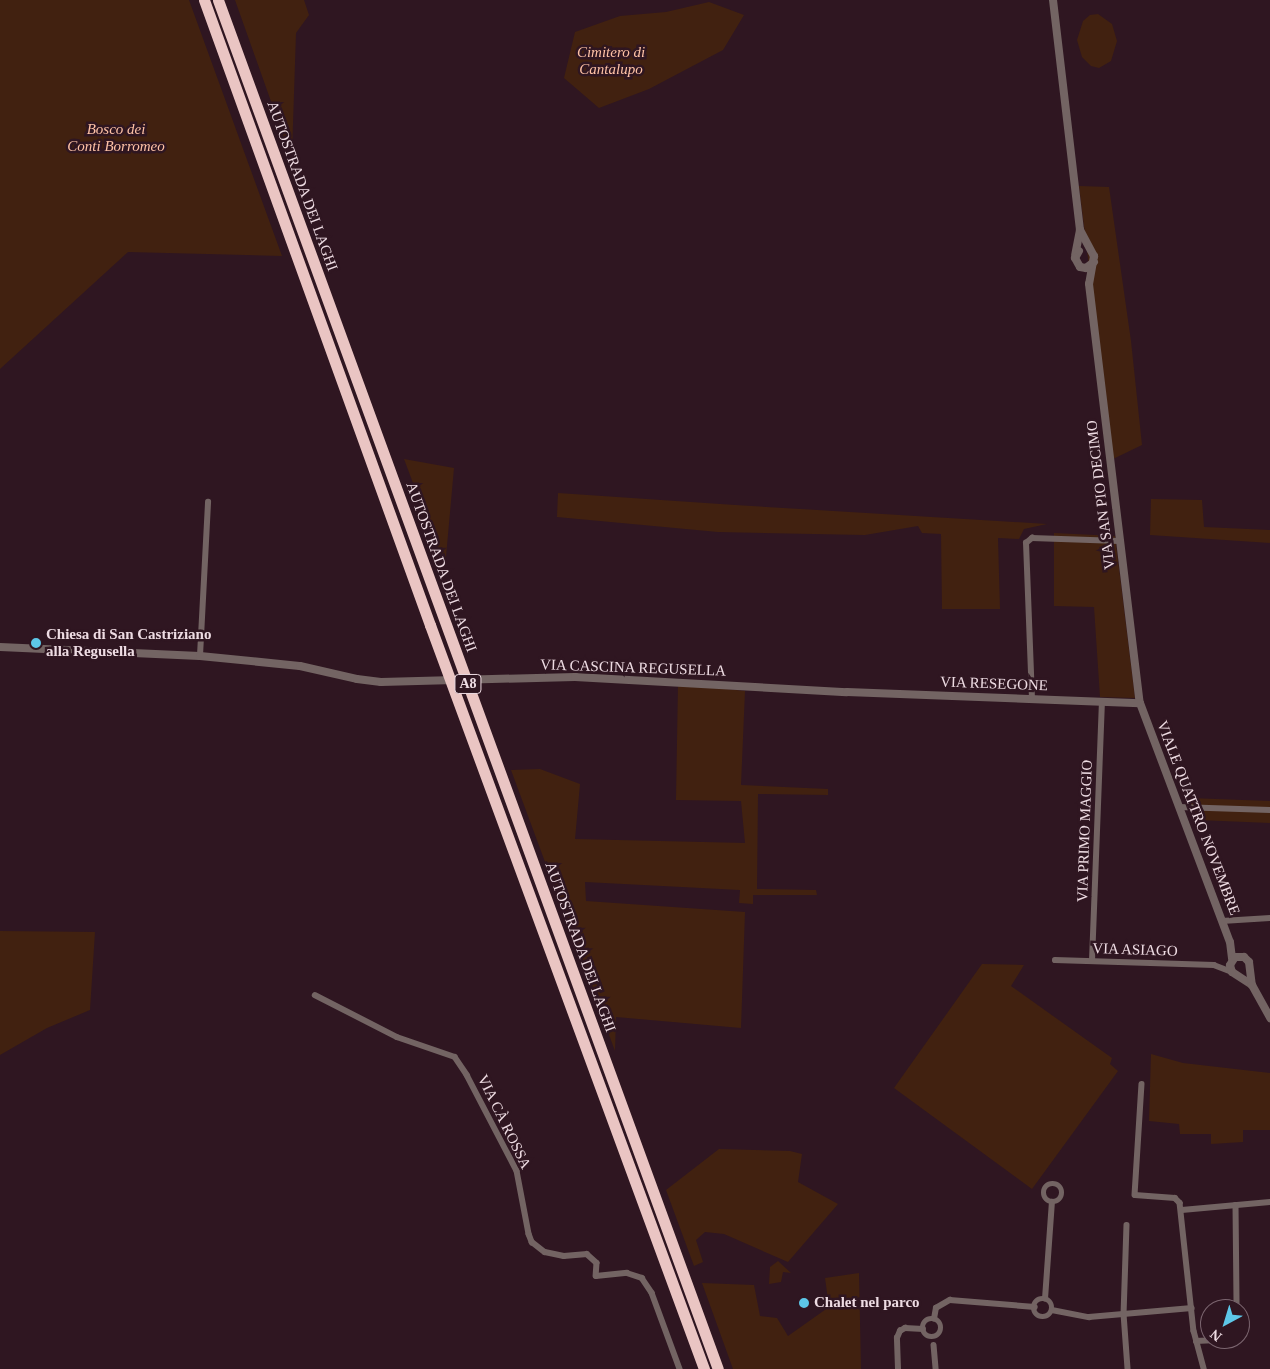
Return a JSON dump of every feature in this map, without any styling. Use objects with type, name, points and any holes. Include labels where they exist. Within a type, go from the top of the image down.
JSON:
[{"type":"highway","name":"AUTOSTRADA DEI LAGHI","points":[[204,0],[430,625],[704,1369]]},
{"type":"highway","name":"AUTOSTRADA DEI LAGHI","points":[[218,0],[718,1369]]},
{"type":"street","name":"VIA SAN PIO DECIMO","points":[[1053,0],[1080,230],[1076,255],[1077,264],[1089,284]]},
{"type":"street","name":"VIA SAN PIO DECIMO","points":[[1080,230],[1093,253],[1094,262],[1089,284],[1140,703]]},
{"type":"street","points":[[1076,255],[1079,250],[1085,249],[1093,253]]},
{"type":"street","points":[[1077,264],[1086,268],[1094,262]]},
{"type":"street","points":[[200,656],[208,502]]},
{"type":"street","points":[[1032,698],[1026,543],[1032,538],[1120,541]]},
{"type":"street","name":"VIA CASCINA REGUSELLA","points":[[0,647],[200,656],[300,666],[357,680],[406,682],[574,677],[848,692]]},
{"type":"street","name":"VIA RESEGONE","points":[[848,692],[1140,703]]},
{"type":"street","name":"VIA PRIMO MAGGIO","points":[[1092,961],[1102,702]]},
{"type":"street","name":"VIALE QUATTRO NOVEMBRE","points":[[1140,703],[1230,942],[1241,956]]},
{"type":"street","points":[[1179,807],[1270,810]]},
{"type":"street","points":[[1222,921],[1270,918]]},
{"type":"street","name":"VIALE QUATTRO NOVEMBRE","points":[[1230,942],[1231,960]]},
{"type":"street","points":[[1252,984],[1235,973],[1231,960],[1241,956],[1247,959],[1252,984],[1270,1018]]},
{"type":"street","name":"VIA ASIAGO","points":[[1055,960],[1214,965],[1231,960]]},
{"type":"street","name":"VIA ASIAGO","points":[[1214,965],[1235,973]]},
{"type":"street","points":[[1235,973],[1244,974],[1249,969]]},
{"type":"street","name":"VIA CÀ ROSSA","points":[[315,995],[397,1037],[455,1057],[467,1075],[517,1171],[532,1242],[545,1252],[564,1256],[586,1254],[597,1263],[596,1276],[627,1273],[642,1278],[652,1293],[680,1369]]},
{"type":"street","points":[[1142,1084],[1135,1194],[1175,1198],[1180,1203],[1196,1341],[1204,1369]]},
{"type":"street","points":[[1045,1299],[1052,1202]]},
{"type":"street","points":[[1182,1210],[1270,1202]]},
{"type":"street","points":[[1236,1205],[1237,1299]]},
{"type":"street","points":[[1127,1225],[1124,1314],[1128,1369]]},
{"type":"street","points":[[1045,1299],[1050,1302],[1052,1310],[1049,1315],[1040,1316],[1036,1312],[1035,1307],[1037,1302],[1045,1299]]},
{"type":"street","points":[[934,1319],[936,1308],[950,1300],[1035,1307]]},
{"type":"street","points":[[1052,1310],[1089,1317],[1192,1308]]},
{"type":"street","points":[[923,1329],[926,1321],[934,1319]]},
{"type":"street","points":[[923,1329],[926,1334],[931,1336],[939,1333],[940,1325],[934,1319]]},
{"type":"street","points":[[898,1369],[897,1338],[900,1331],[904,1328],[923,1329]]},
{"type":"street","points":[[1196,1341],[1200,1341]]},
{"type":"street","points":[[934,1345],[936,1369]]},
{"type":"green space","name":"Bosco dei Conti Borromeo","points":[[0,0],[189,0],[282,256],[128,252],[0,369]]},
{"type":"green space","points":[[235,0],[304,0],[309,15],[296,33],[292,154],[284,138]]},
{"type":"green space","name":"Cimitero di Cantalupo","points":[[709,2],[744,15],[723,50],[649,89],[599,108],[564,78],[575,32],[620,16],[666,12]]},
{"type":"green space","points":[[1098,14],[1112,24],[1117,41],[1111,61],[1099,68],[1091,66],[1082,57],[1077,40],[1083,21],[1090,15]]},
{"type":"green space","points":[[1079,186],[1109,187],[1131,341],[1142,445],[1113,459]]},
{"type":"green space","points":[[404,459],[454,468],[445,568]]},
{"type":"green space","points":[[558,493],[1047,524],[1024,529],[1019,539],[998,538],[1000,609],[942,609],[941,534],[922,533],[918,526],[865,535],[718,532],[557,517]]},
{"type":"green space","points":[[1151,499],[1202,500],[1204,527],[1270,530],[1270,543],[1150,535]]},
{"type":"green space","points":[[1054,533],[1115,536],[1135,698],[1100,697],[1094,607],[1054,606]]},
{"type":"green space","points":[[678,684],[745,691],[741,785],[828,789],[828,795],[758,794],[757,889],[816,890],[817,895],[753,895],[753,904],[739,903],[740,890],[585,882],[586,901],[745,912],[741,1028],[616,1017],[615,1051],[511,770],[540,769],[580,784],[575,839],[745,843],[741,801],[676,800]]},
{"type":"green space","points":[[1189,798],[1270,801],[1270,823],[1198,820]]},
{"type":"green space","points":[[0,931],[95,932],[90,1010],[47,1028],[0,1055]]},
{"type":"green space","points":[[982,964],[1024,965],[1011,986],[1112,1058],[1110,1064],[1118,1071],[1032,1189],[894,1088]]},
{"type":"green space","points":[[1151,1054],[1183,1063],[1270,1073],[1270,1130],[1243,1130],[1243,1142],[1211,1144],[1211,1134],[1180,1134],[1179,1124],[1149,1121]]},
{"type":"green space","points":[[719,1149],[790,1151],[802,1154],[798,1182],[838,1204],[788,1262],[724,1234],[705,1232],[696,1240],[703,1262],[694,1266],[666,1190]]},
{"type":"green space","points":[[778,1261],[791,1273],[783,1272],[781,1282],[769,1284],[770,1267]]},
{"type":"green space","points":[[859,1273],[861,1369],[733,1369],[702,1283],[754,1285],[760,1316],[777,1318],[788,1336],[829,1307],[825,1278]]},
{"type":"place","name":"Chiesa di San Castriziano alla Regusella","points":[[36,643]]},
{"type":"place","name":"Chalet nel parco","points":[[804,1303]]}]
